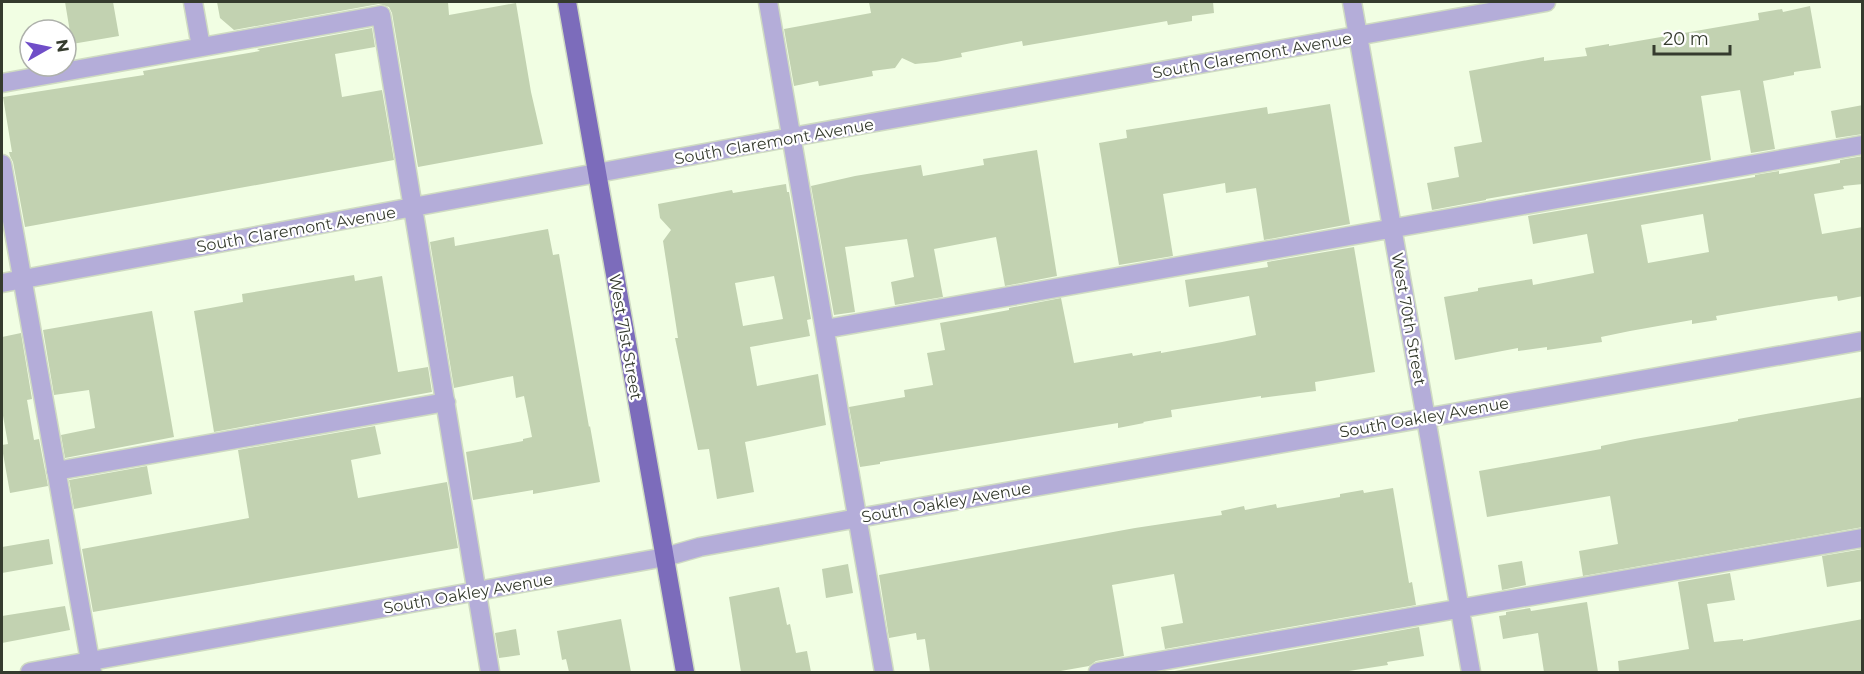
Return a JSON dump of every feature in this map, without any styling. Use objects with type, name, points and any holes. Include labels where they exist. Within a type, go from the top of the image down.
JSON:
[{"type":"main road","name":"West 71st Street","points":[[567,2],[685,672]]},
{"type":"street","points":[[193,2],[201,47]]},
{"type":"street","points":[[768,2],[884,672]]},
{"type":"street","name":"West 70th Street","points":[[1352,2],[1471,672]]},
{"type":"street","name":"South Claremont Avenue","points":[[2,283],[792,137],[1546,2]]},
{"type":"street","points":[[2,83],[381,15],[490,672]]},
{"type":"street","points":[[825,328],[1863,145]]},
{"type":"street","points":[[2,164],[91,667]]},
{"type":"street","name":"South Oakley Avenue","points":[[30,672],[91,667],[858,518],[1426,416],[1863,341]]},
{"type":"street","points":[[56,471],[446,402]]},
{"type":"street","points":[[1098,672],[1863,538]]},
{"type":"building","points":[[65,2],[113,2],[119,36],[78,43],[78,18],[68,18]]},
{"type":"building","points":[[217,2],[448,2],[449,15],[516,3],[531,92],[543,144],[418,167],[392,13],[389,7],[379,4],[234,30],[220,18]]},
{"type":"building","points":[[869,2],[1213,2],[1214,13],[1192,16],[1192,21],[1168,25],[1167,21],[1023,46],[1022,41],[961,53],[962,57],[936,62],[915,64],[902,58],[895,68],[872,71],[873,76],[819,86],[818,81],[794,86],[784,29],[871,13]]},
{"type":"building","points":[[1810,6],[1821,68],[1794,72],[1794,75],[1763,81],[1775,149],[1751,153],[1740,90],[1701,96],[1711,160],[1432,210],[1427,183],[1459,177],[1454,147],[1482,142],[1469,71],[1544,57],[1544,61],[1587,56],[1585,48],[1609,44],[1609,46],[1759,20],[1758,13],[1782,9],[1783,12]]},
{"type":"building","points":[[372,28],[375,47],[335,54],[342,97],[382,90],[394,160],[25,227],[13,162],[9,152],[12,152],[3,97],[144,75],[143,71],[260,51],[257,49]]},
{"type":"building","points":[[1330,104],[1350,224],[1264,240],[1256,188],[1226,193],[1225,183],[1163,194],[1173,256],[1119,265],[1099,143],[1127,138],[1126,130],[1267,107],[1268,114]]},
{"type":"building","points":[[1863,105],[1863,134],[1836,138],[1831,111]]},
{"type":"building","points":[[1037,150],[1057,276],[1005,286],[996,237],[934,249],[943,297],[895,305],[891,282],[914,277],[907,239],[845,247],[855,312],[834,315],[811,186],[921,165],[923,176],[984,165],[983,159]]},
{"type":"building","points":[[1863,156],[1863,184],[1843,186],[1844,189],[1814,194],[1822,234],[1863,227],[1863,296],[1838,301],[1837,296],[1816,299],[1716,316],[1717,320],[1692,324],[1692,320],[1601,337],[1602,342],[1547,350],[1547,347],[1518,351],[1518,348],[1455,360],[1444,297],[1478,291],[1478,288],[1532,279],[1533,285],[1594,273],[1587,234],[1533,244],[1528,216],[1779,171],[1779,174],[1840,163],[1840,160]],"holes":[[[1703,214],[1709,252],[1648,263],[1641,225]]]},
{"type":"building","points":[[786,184],[811,319],[807,320],[810,336],[750,347],[757,386],[818,374],[826,425],[745,442],[754,492],[717,499],[709,449],[698,450],[675,338],[678,338],[663,241],[671,230],[660,218],[658,204],[732,190],[733,193]],"holes":[[[774,276],[783,319],[743,326],[735,283]]]},
{"type":"building","points":[[548,229],[553,255],[559,254],[600,482],[533,494],[533,490],[473,500],[466,452],[523,441],[523,439],[532,437],[524,396],[516,398],[513,376],[454,388],[430,242],[454,237],[455,246]]},
{"type":"building","points":[[1354,247],[1375,372],[1315,382],[1316,391],[1261,398],[1261,396],[1171,410],[1172,417],[1118,428],[1118,423],[860,467],[849,407],[905,397],[904,390],[933,385],[927,353],[945,350],[940,323],[1061,298],[1074,363],[1132,353],[1133,356],[1161,351],[1161,353],[1222,342],[1256,335],[1249,296],[1189,307],[1185,280],[1268,267],[1267,262]]},
{"type":"building","points":[[354,275],[355,281],[382,276],[398,372],[428,367],[432,392],[214,432],[194,311],[243,302],[242,294]]},
{"type":"building","points":[[152,311],[174,437],[65,458],[61,435],[95,428],[89,390],[54,395],[43,330]]},
{"type":"building","points":[[21,333],[32,399],[27,400],[34,440],[39,439],[48,486],[10,493],[2,448],[2,445],[8,444],[2,410],[2,337]]},
{"type":"building","points":[[1863,397],[1863,527],[1583,576],[1579,551],[1618,544],[1610,496],[1487,517],[1479,471],[1601,449],[1601,446],[1738,421],[1738,419]]},
{"type":"building","points":[[375,426],[381,454],[351,460],[358,498],[447,482],[458,548],[93,612],[82,549],[249,518],[238,450]]},
{"type":"building","points":[[147,466],[152,494],[74,509],[69,480]]},
{"type":"building","points":[[1393,488],[1409,583],[1412,582],[1416,605],[1165,649],[1161,627],[1183,623],[1174,574],[1112,585],[1124,656],[1096,661],[1089,666],[1055,672],[930,672],[925,639],[917,640],[916,633],[889,638],[879,575],[1135,528],[1222,515],[1221,511],[1244,506],[1245,510],[1276,504],[1277,508],[1340,497],[1340,494],[1363,490],[1364,493]]},
{"type":"building","points":[[49,539],[53,564],[2,573],[2,547]]},
{"type":"building","points":[[1863,549],[1863,581],[1827,587],[1822,556]]},
{"type":"building","points":[[1522,561],[1526,585],[1502,590],[1498,565]]},
{"type":"building","points":[[848,564],[853,593],[826,598],[822,569]]},
{"type":"building","points":[[1730,573],[1735,600],[1707,604],[1714,642],[1743,639],[1743,641],[1863,619],[1863,672],[1619,672],[1618,661],[1689,649],[1678,582]]},
{"type":"building","points":[[779,587],[796,653],[807,651],[811,672],[741,672],[729,597]]},
{"type":"building","points":[[1587,602],[1598,672],[1544,672],[1538,633],[1503,639],[1499,616],[1506,615],[1506,612],[1530,608],[1531,611]]},
{"type":"building","points":[[65,606],[70,630],[2,643],[2,616]]},
{"type":"building","points":[[621,619],[631,672],[569,672],[566,659],[562,660],[557,631]]},
{"type":"building","points":[[1419,627],[1424,656],[1387,662],[1388,665],[1342,672],[1169,672]]},
{"type":"building","points":[[516,629],[520,655],[499,658],[495,633]]}]
